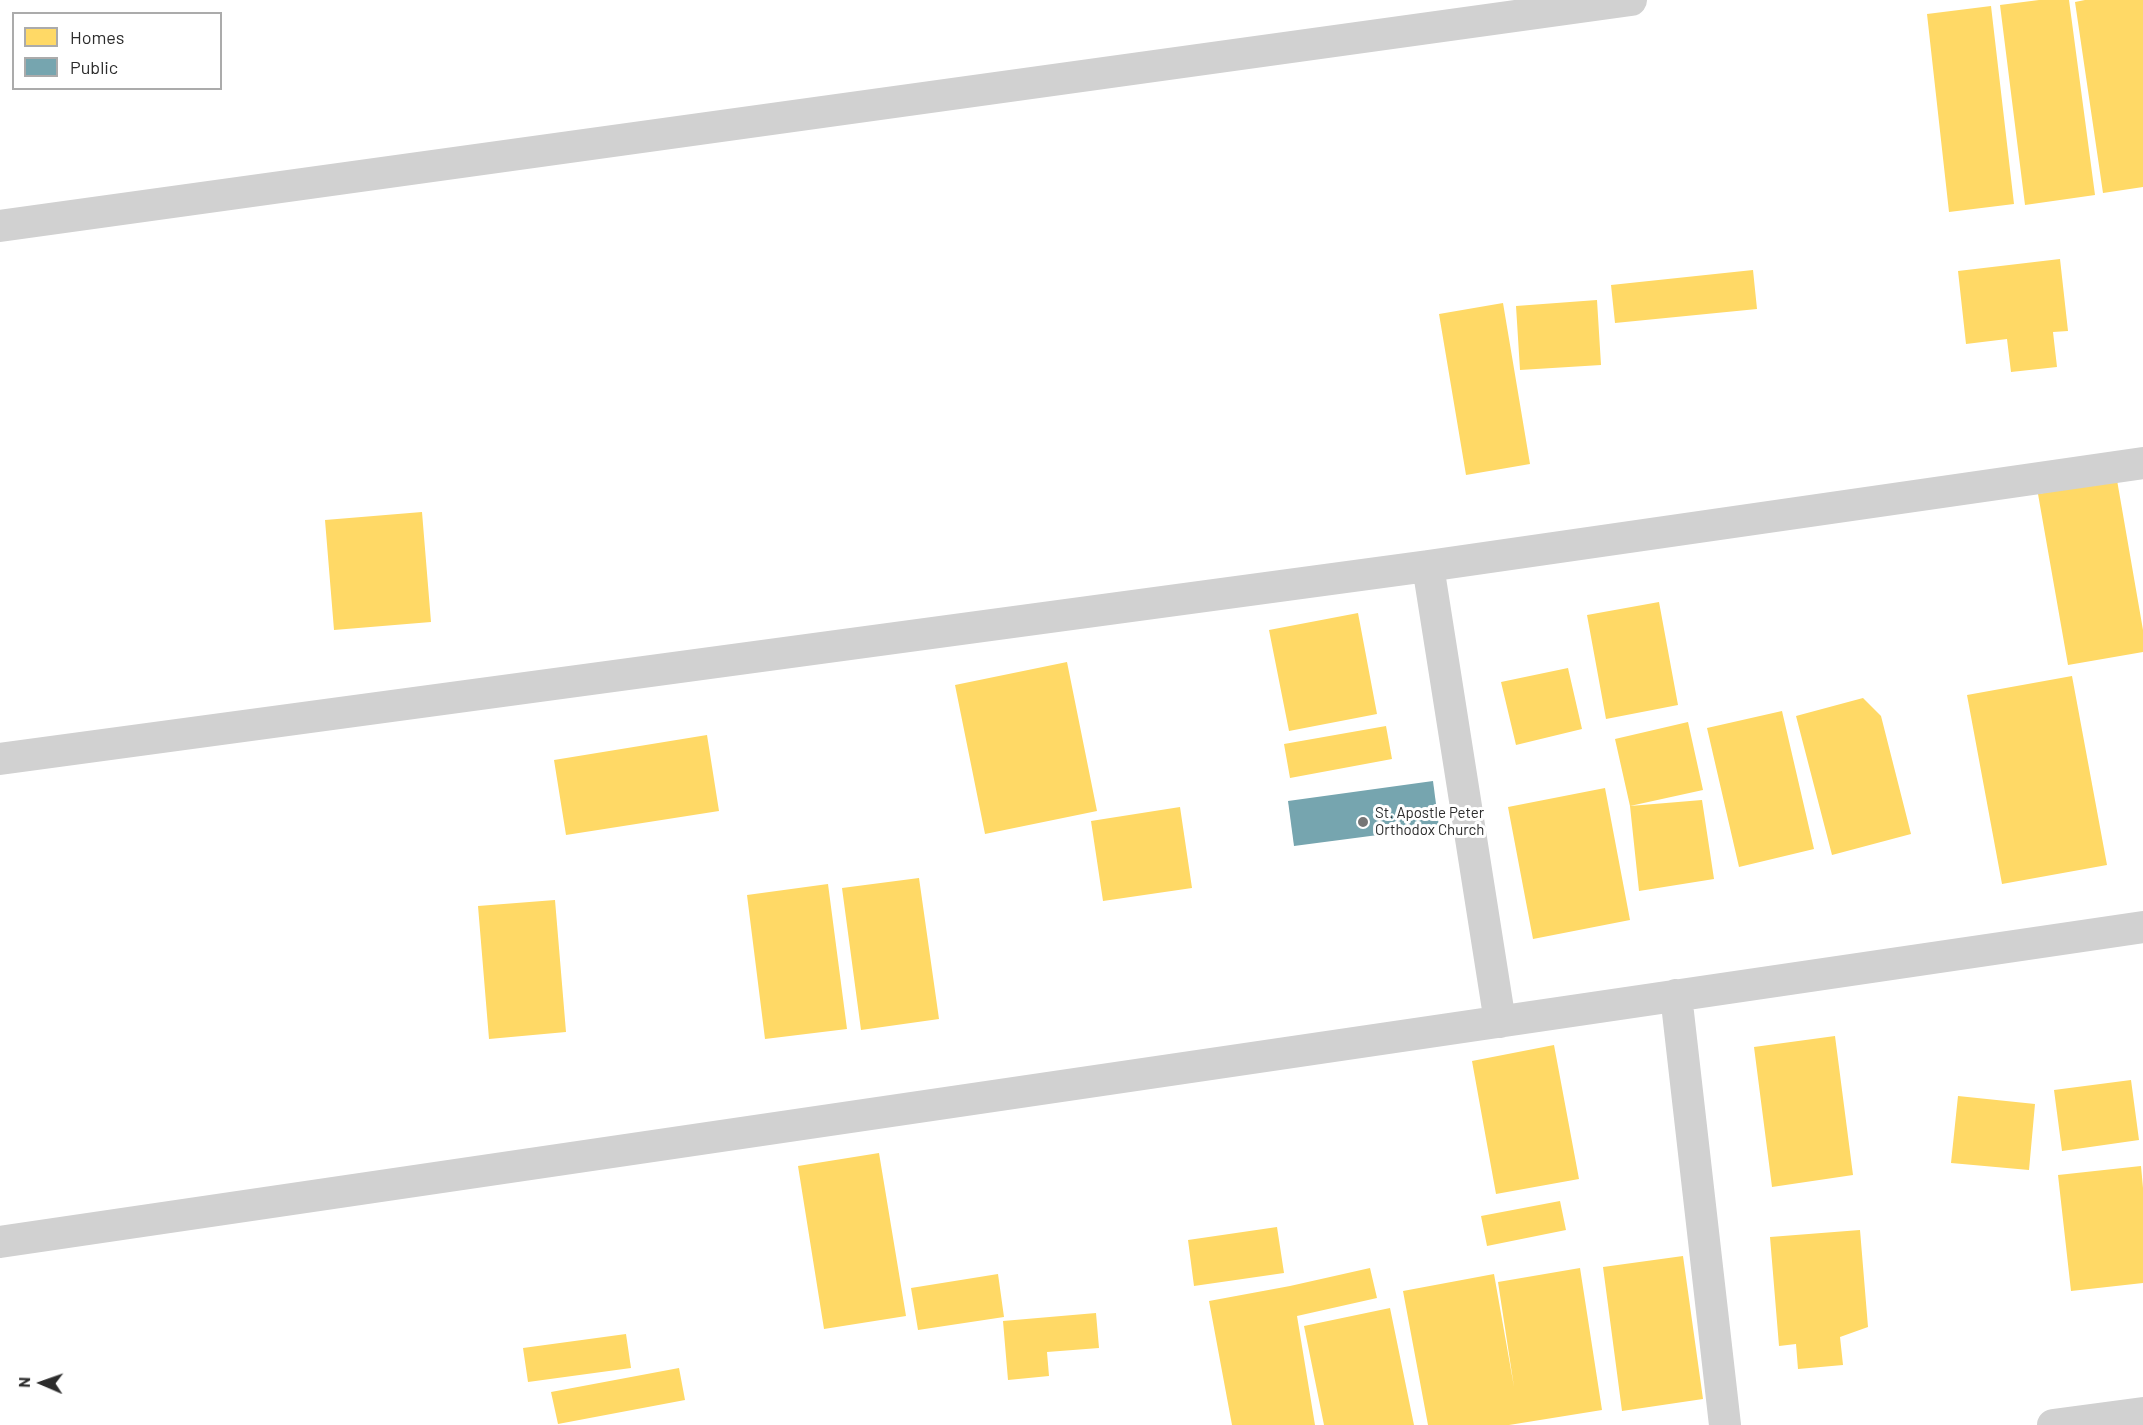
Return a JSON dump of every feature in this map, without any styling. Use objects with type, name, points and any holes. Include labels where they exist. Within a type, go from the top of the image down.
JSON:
[{"type":"street","points":[[0,226],[1630,0]]},
{"type":"street","points":[[0,759],[1428,566],[2143,463]]},
{"type":"street","points":[[1428,566],[1500,1022]]},
{"type":"street","points":[[0,1242],[2143,927]]},
{"type":"street","points":[[1676,995],[1725,1425]]},
{"type":"street","points":[[2053,1425],[2143,1413]]},
{"type":"building: Homes","points":[[2039,0],[2069,0],[2095,195],[2025,205],[2000,5]]},
{"type":"building: Homes","points":[[2143,0],[2143,187],[2103,193],[2075,2]]},
{"type":"building: Homes","points":[[1991,6],[2014,204],[1949,212],[1927,14]]},
{"type":"building: Homes","points":[[2060,259],[2068,331],[2053,332],[2057,367],[2011,372],[2007,339],[1966,344],[1958,271]]},
{"type":"building: Homes","points":[[1753,270],[1757,309],[1615,323],[1611,285]]},
{"type":"building: Homes","points":[[1597,300],[1601,365],[1520,370],[1516,306]]},
{"type":"building: Homes","points":[[1503,303],[1530,464],[1466,475],[1439,314]]},
{"type":"building: Homes","points":[[2117,480],[2143,630],[2143,652],[2068,665],[2038,494]]},
{"type":"building: Homes","points":[[422,512],[431,622],[334,630],[325,520]]},
{"type":"building: Homes","points":[[1659,602],[1678,705],[1606,719],[1587,615]]},
{"type":"building: Homes","points":[[1358,613],[1377,714],[1289,731],[1269,630]]},
{"type":"building: Homes","points":[[1067,662],[1097,811],[985,834],[955,685]]},
{"type":"building: Homes","points":[[1568,668],[1582,729],[1516,745],[1501,682]]},
{"type":"building: Homes","points":[[2072,676],[2107,865],[2002,884],[1967,695]]},
{"type":"building: Homes","points":[[1863,698],[1881,716],[1911,834],[1832,855],[1796,716]]},
{"type":"building: Homes","points":[[1782,711],[1814,849],[1739,867],[1707,728]]},
{"type":"building: Homes","points":[[1688,722],[1703,790],[1630,806],[1615,739]]},
{"type":"building: Homes","points":[[1386,726],[1392,759],[1290,778],[1284,744]]},
{"type":"building: Homes","points":[[707,735],[719,811],[566,835],[554,760]]},
{"type":"building: Homes","points":[[1605,788],[1630,920],[1533,939],[1508,807]]},
{"type":"building: Homes","points":[[1702,800],[1714,879],[1639,891],[1630,806]]},
{"type":"building: Homes","points":[[1180,807],[1192,888],[1103,901],[1091,821]]},
{"type":"building: Homes","points":[[919,878],[939,1019],[861,1030],[842,888]]},
{"type":"building: Homes","points":[[828,884],[847,1029],[765,1039],[747,895]]},
{"type":"building: Homes","points":[[555,900],[566,1032],[489,1039],[478,906]]},
{"type":"building: Homes","points":[[1835,1036],[1853,1175],[1772,1187],[1754,1047]]},
{"type":"building: Homes","points":[[1554,1045],[1579,1179],[1496,1194],[1472,1061]]},
{"type":"building: Homes","points":[[2131,1080],[2139,1140],[2062,1151],[2054,1090]]},
{"type":"building: Homes","points":[[1958,1096],[2035,1104],[2029,1170],[1951,1163]]},
{"type":"building: Homes","points":[[879,1153],[906,1316],[824,1329],[798,1166]]},
{"type":"building: Homes","points":[[2141,1166],[2143,1283],[2071,1291],[2058,1175]]},
{"type":"building: Homes","points":[[1560,1201],[1566,1230],[1487,1246],[1481,1216]]},
{"type":"building: Homes","points":[[1277,1227],[1284,1273],[1194,1286],[1188,1240]]},
{"type":"building: Homes","points":[[1860,1230],[1868,1327],[1840,1337],[1843,1365],[1798,1369],[1796,1344],[1779,1346],[1770,1237]]},
{"type":"building: Homes","points":[[1683,1256],[1703,1399],[1622,1411],[1603,1267]]},
{"type":"building: Homes","points":[[1370,1268],[1377,1298],[1297,1316],[1315,1425],[1232,1425],[1209,1301]]},
{"type":"building: Homes","points":[[1580,1268],[1602,1410],[1509,1425],[1428,1425],[1403,1291],[1494,1274],[1514,1387],[1498,1282]]},
{"type":"building: Homes","points":[[998,1274],[1004,1317],[918,1330],[911,1288]]},
{"type":"building: Homes","points":[[1390,1308],[1414,1425],[1324,1425],[1304,1326]]},
{"type":"building: Homes","points":[[1096,1313],[1099,1348],[1047,1352],[1049,1376],[1008,1380],[1003,1321]]},
{"type":"building: Homes","points":[[626,1334],[631,1368],[528,1382],[523,1348]]},
{"type":"building: Homes","points":[[679,1368],[685,1400],[558,1424],[551,1392]]},
{"type":"building: Public","points":[[1433,781],[1439,827],[1294,846],[1288,801]]},
{"type":"place","name":"St. Apostle Peter Orthodox Church","points":[[1363,822]]}]
